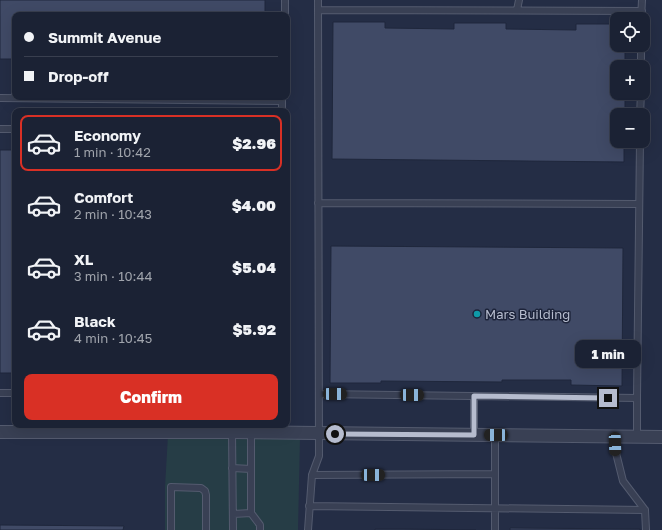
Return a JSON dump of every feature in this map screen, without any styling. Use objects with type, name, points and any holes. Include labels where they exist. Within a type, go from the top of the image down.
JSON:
[{"type":"street","points":[[0,432],[123,428],[251,432],[273,429],[319,434],[662,437]]},
{"type":"lane","points":[[285,0],[285,12]]},
{"type":"lane","points":[[308,530],[312,475],[319,456],[318,0]]},
{"type":"lane","points":[[517,10],[518,0]]},
{"type":"lane","points":[[318,10],[642,11],[642,0]]},
{"type":"lane","points":[[0,98],[12,98]]},
{"type":"lane","points":[[0,129],[12,129]]},
{"type":"lane","points":[[637,436],[640,148]]},
{"type":"lane","points":[[318,203],[639,204]]},
{"type":"lane","points":[[0,393],[12,393]]},
{"type":"lane","points":[[320,394],[637,398]]},
{"type":"lane","points":[[474,396],[474,435]]},
{"type":"lane","points":[[232,432],[233,530]]},
{"type":"lane","points":[[251,432],[251,513],[260,525],[260,530]]},
{"type":"lane","points":[[495,530],[496,435]]},
{"type":"lane","points":[[615,436],[616,453],[623,481],[645,510],[646,530]]},
{"type":"lane","points":[[232,468],[251,469]]},
{"type":"lane","points":[[312,475],[495,474]]},
{"type":"lane","points":[[171,530],[171,487],[201,488],[205,491],[206,530]]},
{"type":"lane","points":[[309,506],[645,510]]},
{"type":"lane","points":[[233,514],[251,513]]},
{"type":"shaded area","points":[[168,435],[300,437],[298,530],[165,530],[165,487]]},
{"type":"building","points":[[0,0],[265,0],[265,12],[12,12],[12,59],[0,59]]},
{"type":"building","points":[[333,22],[385,22],[385,28],[454,29],[454,23],[506,23],[506,29],[576,30],[576,24],[610,24],[610,52],[625,52],[625,60],[610,60],[610,100],[625,100],[625,108],[610,108],[610,148],[624,148],[624,162],[332,159]]},
{"type":"building","points":[[0,150],[12,150],[12,373],[0,373]]},
{"type":"building","name":"Mars Building","points":[[331,246],[623,248],[622,386],[571,385],[571,380],[502,380],[502,382],[381,381],[381,383],[330,383]]},
{"type":"building","points":[[0,525],[124,526],[123,530],[0,530]]},
{"type":"building","points":[[510,528],[640,529],[640,530],[510,530]]},
{"type":"building","points":[[404,529],[476,530],[375,530]]},
{"type":"place","name":"Mars Building","points":[[477,314]]},
{"type":"route","points":[[335,434],[474,435],[474,396],[608,398]]}]
